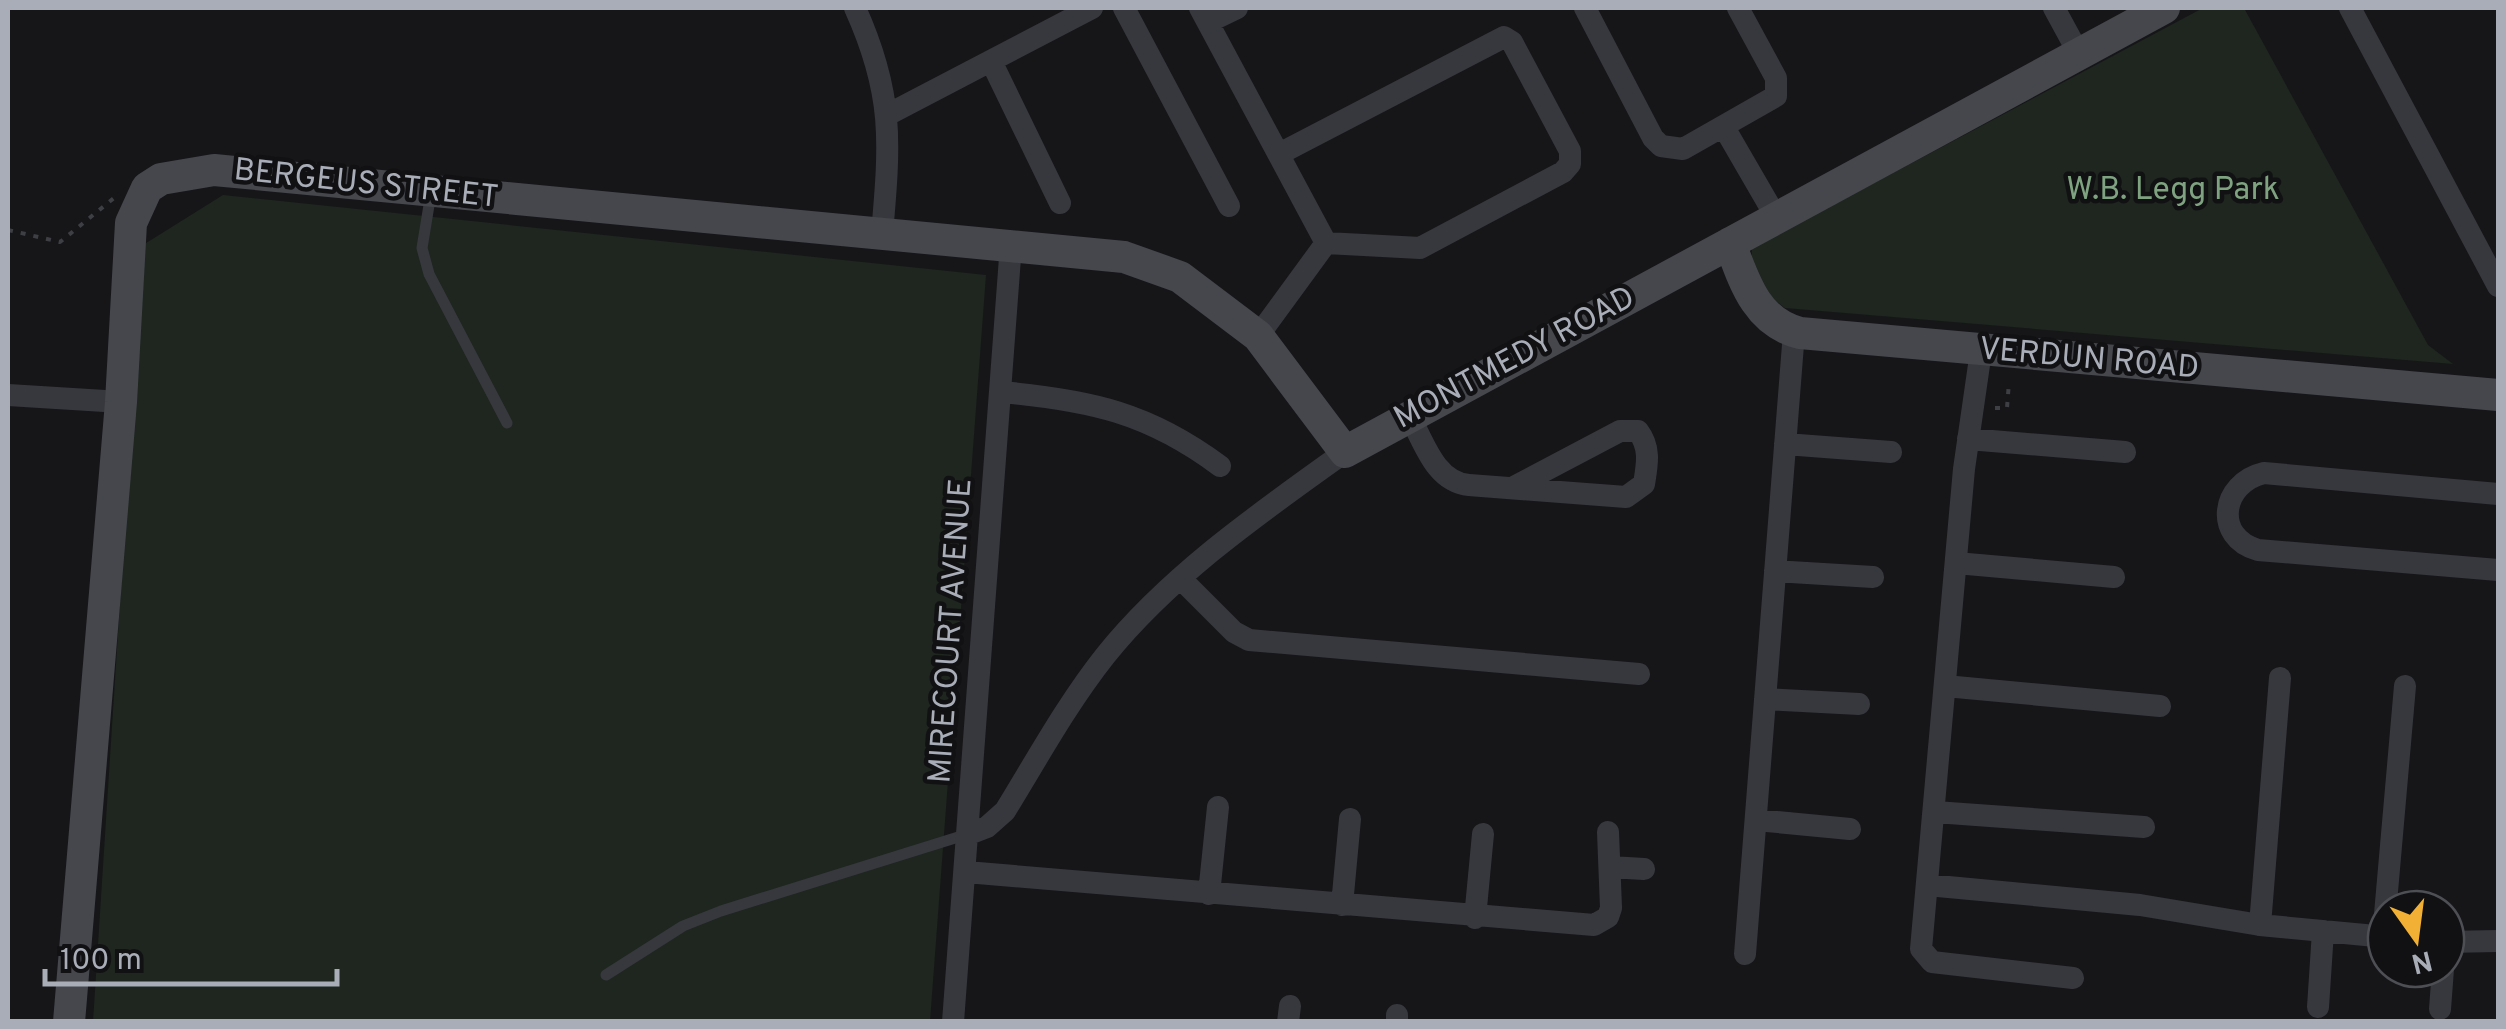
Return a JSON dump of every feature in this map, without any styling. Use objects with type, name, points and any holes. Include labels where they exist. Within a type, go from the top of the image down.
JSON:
[{"type":"street","points":[[855,8],[874,48],[889,114],[882,234]]},
{"type":"street","points":[[889,114],[1092,8]]},
{"type":"street","points":[[1124,8],[1229,206]]},
{"type":"street","points":[[1236,8],[1204,15],[1326,243]]},
{"type":"street","points":[[1585,8],[1661,146],[1683,150],[1774,101],[1778,90],[1776,78],[1738,8]]},
{"type":"street","points":[[2054,8],[2079,54]]},
{"type":"street","name":"MONTMEDY ROAD","points":[[969,834],[1005,812],[1107,654],[1181,580],[1268,508],[1345,452],[2164,8]]},
{"type":"street","points":[[2350,8],[2498,286]]},
{"type":"street","points":[[1279,154],[1504,37],[1512,42],[1570,151],[1570,164],[1564,172],[1420,248],[1326,243]]},
{"type":"street","points":[[992,63],[1060,203]]},
{"type":"street","points":[[1725,130],[1776,217]]},
{"type":"street","name":"BERGEUS STREET","points":[[147,188],[161,179],[214,170],[1011,244],[1124,258],[1180,277],[1258,336],[1345,452]]},
{"type":"street","points":[[69,1022],[121,402],[130,223],[147,188]]},
{"type":"street","points":[[1730,242],[1748,292],[1762,311],[1794,332],[1746,954]]},
{"type":"street","points":[[1258,336],[1326,243]]},
{"type":"street","name":"MIRECOURT AVENUE","points":[[953,1022],[1011,244]]},
{"type":"street","name":"VERDUN ROAD","points":[[1794,332],[2498,396]]},
{"type":"street","points":[[1975,440],[1985,407],[1986,352]]},
{"type":"street","points":[[1986,352],[1950,687],[1933,886],[1932,962],[2073,978]]},
{"type":"street","points":[[1001,392],[1142,418],[1181,437],[1220,466]]},
{"type":"street","points":[[8,395],[121,402]]},
{"type":"street","points":[[1409,415],[1434,460],[1454,484],[1615,497],[1636,493],[1644,484],[1644,438],[1638,431],[1620,431],[1512,488]]},
{"type":"street","points":[[1975,440],[2125,452]]},
{"type":"street","points":[[1785,444],[1891,452]]},
{"type":"street","points":[[2498,494],[2264,473],[2244,478],[2234,489],[2228,517],[2234,536],[2243,546],[2258,550],[2498,570]]},
{"type":"street","points":[[1961,563],[2114,576]]},
{"type":"street","points":[[1775,571],[1873,577]]},
{"type":"street","points":[[1181,580],[1234,632],[1249,640],[1639,674]]},
{"type":"street","points":[[2260,924],[2280,678]]},
{"type":"street","points":[[2389,889],[2405,686]]},
{"type":"street","points":[[1950,687],[2160,706]]},
{"type":"street","points":[[1765,699],[1859,704]]},
{"type":"street","points":[[1209,894],[1218,807]]},
{"type":"street","points":[[1940,813],[2144,827]]},
{"type":"street","points":[[1342,904],[1350,819]]},
{"type":"street","points":[[1756,820],[1850,829]]},
{"type":"street","points":[[966,872],[1475,918],[1602,922],[1611,908],[1608,832]]},
{"type":"street","points":[[1475,918],[1483,834]]},
{"type":"street","points":[[1610,868],[1644,869]]},
{"type":"street","points":[[1933,886],[2140,905],[2366,935]]},
{"type":"street","points":[[2318,1008],[2324,931]]},
{"type":"street","points":[[2466,942],[2498,941]]},
{"type":"street","points":[[2440,1010],[2442,989]]},
{"type":"lane","points":[[431,193],[422,248],[430,274],[507,424]]},
{"type":"lane","points":[[606,975],[683,926],[721,911],[969,834]]},
{"type":"path","points":[[8,230],[60,242],[82,229],[113,198],[147,188]]},
{"type":"path","points":[[1985,407],[2007,408],[2009,382]]},
{"type":"green space","name":"W.B. Legg Park","points":[[2203,8],[2244,8],[2428,345],[2453,364],[1785,308],[1759,282],[1753,268],[1752,248]]},
{"type":"green space","points":[[223,195],[986,275],[930,1021],[93,1022],[143,245]]}]
